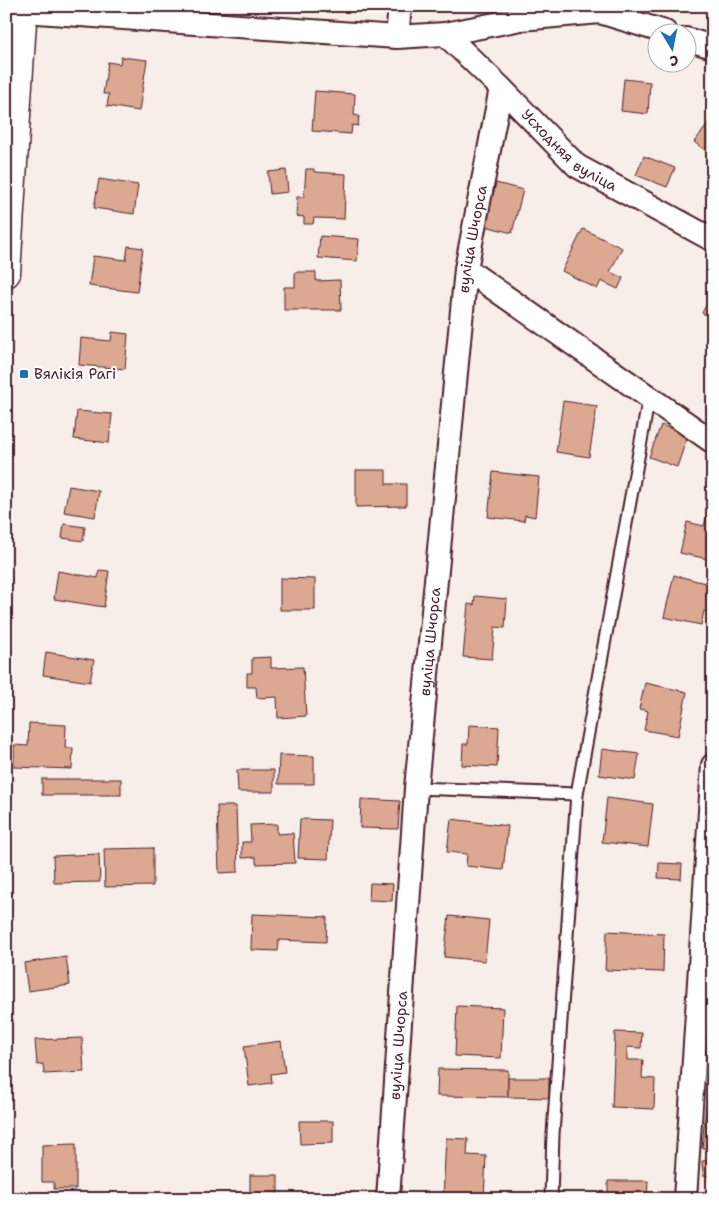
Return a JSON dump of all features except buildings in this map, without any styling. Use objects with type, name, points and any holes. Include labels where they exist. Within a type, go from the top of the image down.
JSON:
[{"type":"main road","points":[[6,273],[23,9]]},
{"type":"street","points":[[398,37],[400,6]]},
{"type":"street","points":[[23,9],[398,37],[446,34],[521,20],[600,12],[646,26]]},
{"type":"street","name":"Усходняя вуліца","points":[[446,34],[577,166],[713,240]]},
{"type":"street","points":[[696,42],[713,47]]},
{"type":"street","name":"вуліца Шчорса","points":[[388,1199],[416,788],[466,270],[501,88]]},
{"type":"street","points":[[466,270],[713,442]]},
{"type":"street","points":[[685,1199],[713,765]]},
{"type":"lane","points":[[551,1199],[553,1134],[577,794],[649,397]]},
{"type":"lane","points":[[416,788],[577,794]]},
{"type":"place","name":"Вялікія Рагі","points":[[24,374]]}]
